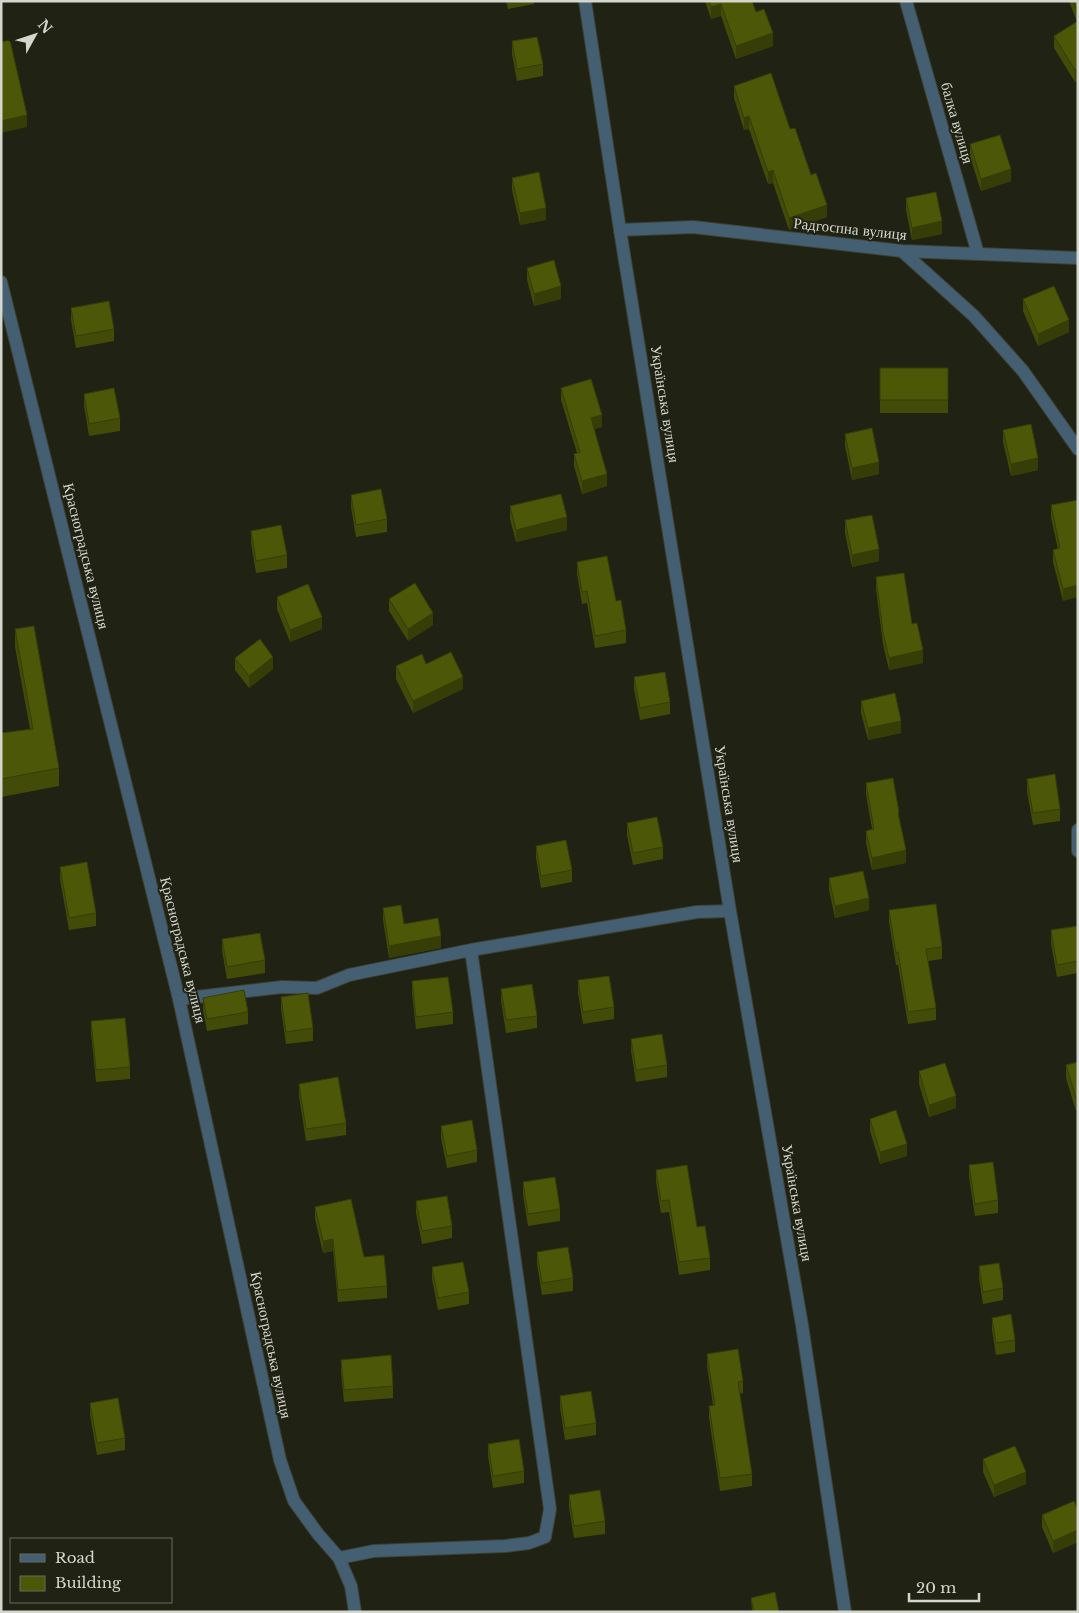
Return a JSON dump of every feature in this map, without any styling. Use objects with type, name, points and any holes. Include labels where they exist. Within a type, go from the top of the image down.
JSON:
[{"type":"street","name":"Українська вулиця","points":[[585,1],[730,911],[802,1325],[845,1612]]},
{"type":"street","name":"балка вулиця","points":[[906,1],[978,254]]},
{"type":"street","name":"Радгоспна вулиця","points":[[620,230],[693,227],[902,251],[1078,258]]},
{"type":"street","points":[[902,251],[974,316],[1022,371],[1078,449]]},
{"type":"street","name":"Красноградська вулиця","points":[[1,282],[179,999],[280,1460],[294,1501],[318,1534],[339,1558],[351,1586],[355,1612]]},
{"type":"street","points":[[1078,830],[1078,850]]},
{"type":"street","points":[[179,999],[282,988],[317,988],[348,975],[471,950],[697,912],[730,911]]},
{"type":"street","points":[[339,1558],[374,1551],[505,1546],[529,1543],[545,1537],[550,1509],[471,950]]},
{"type":"building","points":[[709,1],[752,1],[756,12],[764,9],[773,33],[736,46],[721,4],[711,7]]},
{"type":"building","points":[[1073,1],[1078,1],[1078,13]]},
{"type":"building","points":[[1078,21],[1078,69],[1075,70],[1054,36]]},
{"type":"building","points":[[537,37],[543,64],[517,69],[512,41]]},
{"type":"building","points":[[10,40],[27,115],[1,121],[1,42]]},
{"type":"building","points":[[771,73],[790,129],[795,128],[811,175],[816,173],[827,205],[789,218],[773,170],[768,172],[749,116],[744,118],[734,86]]},
{"type":"building","points":[[1000,135],[1011,169],[981,179],[970,144]]},
{"type":"building","points":[[539,172],[546,208],[520,213],[512,178]]},
{"type":"building","points":[[936,192],[942,221],[912,228],[906,198]]},
{"type":"building","points":[[554,260],[561,286],[534,294],[527,268]]},
{"type":"building","points":[[1054,286],[1069,320],[1038,334],[1023,299]]},
{"type":"building","points":[[109,301],[114,329],[76,336],[71,308]]},
{"type":"building","points":[[880,368],[948,368],[948,400],[880,400]]},
{"type":"building","points":[[591,379],[602,415],[591,418],[607,474],[582,481],[574,454],[580,452],[561,388]]},
{"type":"building","points":[[114,388],[120,418],[89,424],[84,394]]},
{"type":"building","points":[[1031,424],[1038,458],[1011,464],[1003,430]]},
{"type":"building","points":[[872,428],[879,462],[852,468],[845,434]]},
{"type":"building","points":[[381,489],[387,519],[356,525],[351,495]]},
{"type":"building","points":[[561,494],[567,517],[516,530],[510,506]]},
{"type":"building","points":[[1078,500],[1078,585],[1063,589],[1053,550],[1060,548],[1051,505]]},
{"type":"building","points":[[872,515],[879,549],[852,555],[845,520]]},
{"type":"building","points":[[281,525],[287,555],[256,561],[251,531]]},
{"type":"building","points":[[607,556],[616,601],[621,600],[626,630],[595,636],[587,591],[582,592],[577,562]]},
{"type":"building","points":[[904,573],[912,624],[917,623],[923,650],[889,658],[883,632],[876,577]]},
{"type":"building","points":[[415,583],[433,613],[408,629],[389,599]]},
{"type":"building","points":[[308,584],[322,617],[290,630],[277,597]]},
{"type":"building","points":[[34,626],[59,768],[1,779],[1,733],[33,729],[15,629]]},
{"type":"building","points":[[260,639],[273,657],[249,676],[235,658]]},
{"type":"building","points":[[451,652],[463,677],[413,701],[396,666],[422,654],[426,664]]},
{"type":"building","points":[[665,672],[670,702],[640,708],[634,677]]},
{"type":"building","points":[[895,693],[901,721],[868,728],[861,701]]},
{"type":"building","points":[[1055,774],[1060,809],[1033,813],[1027,779]]},
{"type":"building","points":[[893,778],[906,850],[872,858],[866,831],[874,829],[866,783]]},
{"type":"building","points":[[657,817],[663,847],[633,853],[627,823]]},
{"type":"building","points":[[566,840],[572,870],[541,876],[536,846]]},
{"type":"building","points":[[87,862],[96,913],[69,918],[60,867]]},
{"type":"building","points":[[863,871],[869,898],[835,906],[829,878]]},
{"type":"building","points":[[936,904],[942,947],[926,949],[936,1008],[908,1012],[889,910]]},
{"type":"building","points":[[401,905],[404,924],[438,918],[441,936],[389,946],[383,908]]},
{"type":"building","points":[[1078,926],[1078,961],[1057,965],[1051,930]]},
{"type":"building","points":[[260,933],[265,960],[227,967],[222,939]]},
{"type":"building","points":[[609,976],[614,1007],[583,1012],[578,980]]},
{"type":"building","points":[[448,977],[453,1012],[416,1017],[412,981]]},
{"type":"building","points":[[532,984],[537,1016],[506,1020],[501,989]]},
{"type":"building","points":[[244,990],[248,1012],[207,1019],[203,998]]},
{"type":"building","points":[[308,993],[313,1028],[286,1032],[281,997]]},
{"type":"building","points":[[125,1018],[130,1067],[96,1070],[91,1021]]},
{"type":"building","points":[[662,1034],[667,1065],[636,1070],[631,1039]]},
{"type":"building","points":[[1078,1062],[1078,1098],[1076,1098],[1066,1065]]},
{"type":"building","points":[[945,1063],[956,1096],[929,1105],[919,1071]]},
{"type":"building","points":[[338,1077],[346,1123],[306,1129],[299,1084]]},
{"type":"building","points":[[896,1110],[907,1144],[880,1152],[870,1119]]},
{"type":"building","points":[[472,1120],[477,1150],[447,1156],[441,1126]]},
{"type":"building","points":[[993,1162],[998,1200],[975,1204],[969,1165]]},
{"type":"building","points":[[687,1165],[697,1227],[705,1226],[710,1258],[679,1262],[669,1200],[661,1201],[656,1170]]},
{"type":"building","points":[[555,1177],[560,1209],[528,1214],[523,1182]]},
{"type":"building","points":[[447,1196],[452,1226],[422,1231],[416,1201]]},
{"type":"building","points":[[351,1199],[364,1257],[384,1255],[387,1286],[338,1290],[333,1239],[323,1241],[315,1207]]},
{"type":"building","points":[[568,1247],[573,1278],[542,1283],[537,1252]]},
{"type":"building","points":[[463,1262],[469,1292],[438,1298],[432,1267]]},
{"type":"building","points":[[999,1263],[1003,1288],[983,1292],[979,1266]]},
{"type":"building","points":[[1011,1314],[1015,1340],[996,1343],[992,1318]]},
{"type":"building","points":[[738,1349],[743,1381],[738,1382],[752,1474],[720,1478],[709,1406],[715,1405],[707,1354]]},
{"type":"building","points":[[391,1355],[393,1386],[344,1390],[341,1360]]},
{"type":"building","points":[[591,1391],[596,1423],[565,1428],[560,1396]]},
{"type":"building","points":[[118,1398],[125,1438],[97,1443],[90,1403]]},
{"type":"building","points":[[519,1439],[524,1471],[493,1476],[488,1444]]},
{"type":"building","points":[[1015,1446],[1026,1472],[994,1485],[983,1459]]},
{"type":"building","points":[[600,1490],[605,1521],[574,1526],[569,1495]]},
{"type":"building","points":[[1074,1501],[1078,1511],[1078,1530],[1053,1541],[1042,1515]]},
{"type":"building","points":[[775,1592],[779,1612],[754,1612],[751,1598]]}]
